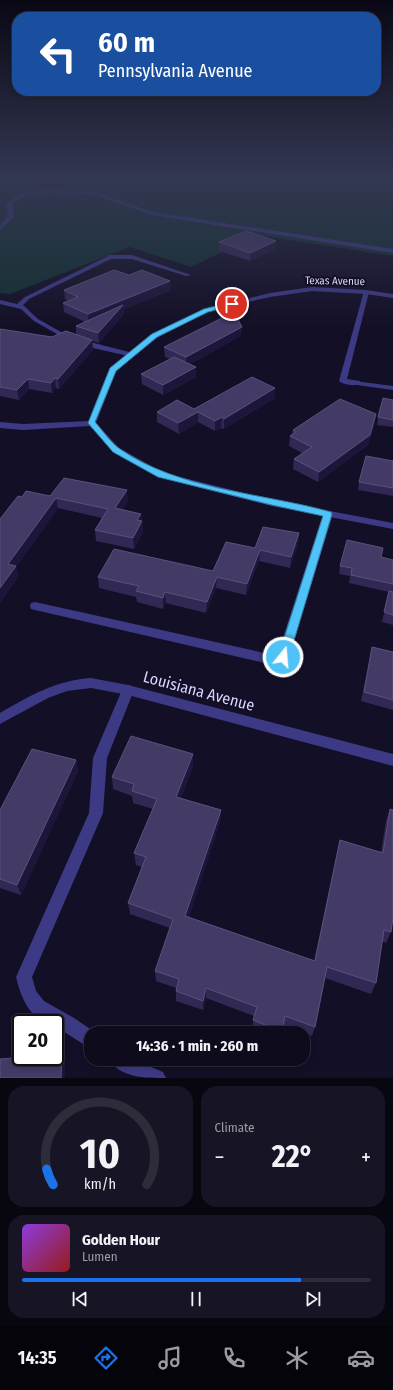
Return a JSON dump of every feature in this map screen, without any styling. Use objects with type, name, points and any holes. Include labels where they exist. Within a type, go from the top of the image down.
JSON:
[{"type":"street","points":[[243,227],[393,251]]},
{"type":"street","points":[[19,305],[27,298],[110,257],[132,257],[188,275]]},
{"type":"street","name":"Texas Avenue","points":[[92,423],[112,370],[154,336],[206,310],[270,295],[312,290],[366,292],[393,296]]},
{"type":"street","points":[[366,292],[343,381],[393,388]]},
{"type":"street","points":[[0,302],[19,305],[36,320],[59,333],[86,344],[130,355]]},
{"type":"street","points":[[0,425],[23,427],[92,423],[116,450],[161,475],[272,503],[393,526]]},
{"type":"street","points":[[35,606],[270,659],[283,657],[328,514]]},
{"type":"street","name":"Louisiana Avenue","points":[[0,719],[38,697],[61,687],[92,683],[128,690],[393,760]]},
{"type":"street","points":[[84,1035],[68,1024],[38,1009],[28,994],[24,977],[96,813],[100,758],[128,690]]},
{"type":"street","points":[[127,1066],[157,1078]]},
{"type":"green space","points":[[0,227],[393,227],[393,256],[257,235],[191,267],[130,247],[10,294],[0,293]]},
{"type":"building","points":[[246,231],[276,241],[250,253],[219,242]]},
{"type":"building","points":[[114,270],[129,275],[142,270],[170,281],[88,314],[63,303],[78,297],[64,290]]},
{"type":"building","points":[[123,305],[98,333],[76,326]]},
{"type":"building","points":[[234,312],[242,327],[186,357],[164,347]]},
{"type":"building","points":[[0,329],[52,337],[66,331],[92,340],[58,379],[55,378],[51,383],[28,379],[17,390],[0,387]]},
{"type":"building","points":[[174,357],[196,367],[163,385],[141,374]]},
{"type":"building","points":[[252,377],[275,388],[224,419],[222,417],[215,421],[198,412],[178,423],[157,412],[177,400],[194,409]]},
{"type":"building","points":[[383,398],[393,400],[393,420],[378,417]]},
{"type":"building","points":[[340,399],[376,414],[370,435],[319,472],[294,459],[312,447],[290,436],[296,432],[293,430]]},
{"type":"building","points":[[366,456],[393,461],[393,488],[359,482]]},
{"type":"building","points":[[64,478],[127,490],[115,508],[141,514],[137,520],[142,521],[133,538],[95,530],[108,509],[56,498],[8,564],[16,566],[0,588],[0,519],[18,496],[22,497],[26,491],[50,496]]},
{"type":"building","points":[[263,527],[299,533],[291,557],[260,550],[247,584],[217,577],[207,602],[165,592],[163,598],[136,591],[139,586],[98,577],[114,549],[213,571],[226,542],[255,548]]},
{"type":"building","points":[[347,540],[383,548],[381,557],[393,560],[393,584],[351,575],[352,568],[340,566]]},
{"type":"building","points":[[389,591],[393,592],[393,615],[384,612]]},
{"type":"building","points":[[372,647],[393,652],[393,700],[364,692]]},
{"type":"building","points":[[131,736],[193,754],[176,797],[221,810],[185,916],[315,961],[340,840],[383,853],[390,809],[393,810],[393,918],[391,932],[384,930],[376,983],[327,967],[315,1027],[285,1016],[283,1026],[268,1026],[253,1020],[257,1007],[206,988],[203,1001],[176,991],[179,979],[155,971],[173,919],[128,903],[146,857],[134,853],[157,799],[132,791],[134,784],[112,777]]},
{"type":"building","points":[[32,749],[76,760],[17,885],[0,879],[0,810]]},
{"type":"building","points":[[12,1058],[12,1066],[62,1066],[61,1078],[0,1078],[0,1059]]},
{"type":"route","points":[[232,304],[206,310],[154,336],[112,370],[92,423],[116,450],[161,475],[272,503],[328,514],[283,657]]}]
